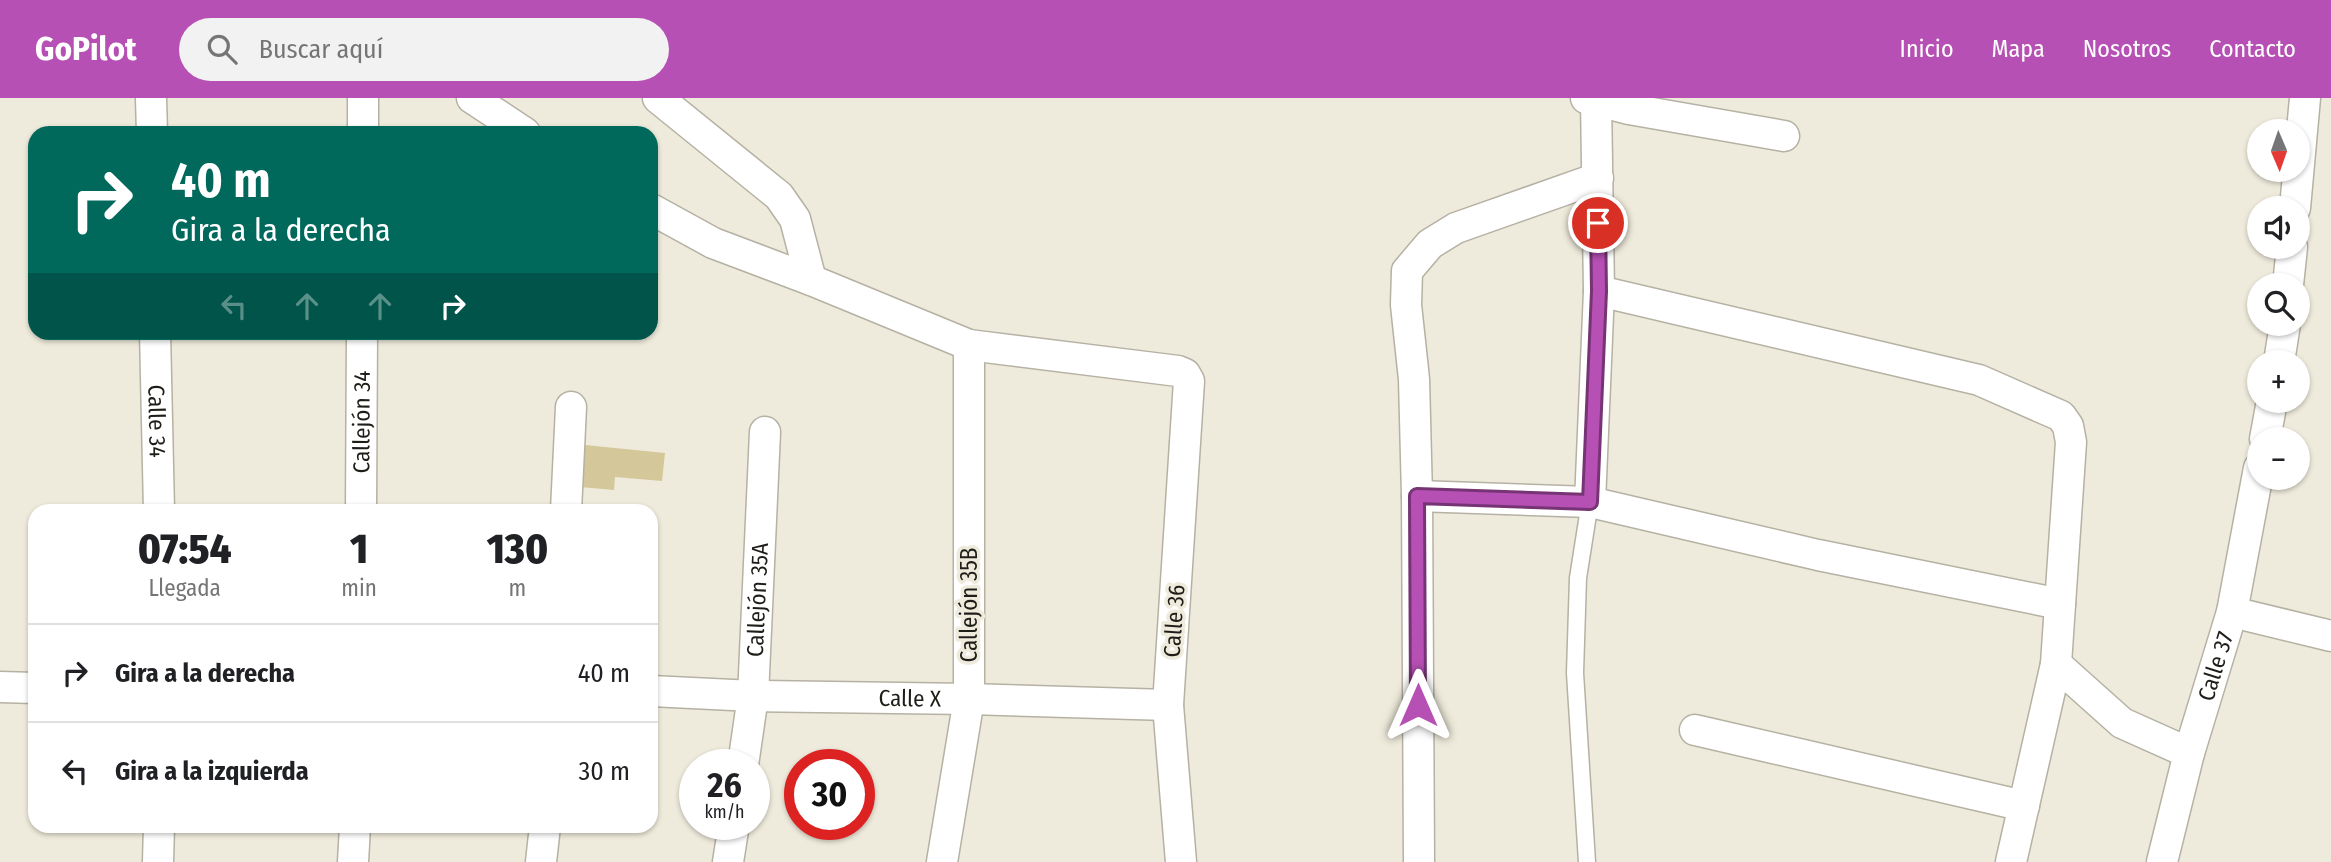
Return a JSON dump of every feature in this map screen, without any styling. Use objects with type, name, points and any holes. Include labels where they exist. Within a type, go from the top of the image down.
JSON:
[{"type":"street","points":[[151,98],[152,126]]},
{"type":"street","points":[[363,98],[363,126]]},
{"type":"street","points":[[472,98],[514,126]]},
{"type":"street","points":[[658,98],[779,196],[795,219],[811,280]]},
{"type":"street","points":[[2296,196],[2305,98]]},
{"type":"street","points":[[1590,502],[1599,291],[1598,177],[1591,99],[1629,109],[1784,136]]},
{"type":"street","points":[[1419,862],[1417,496],[1414,379],[1406,305],[1407,271],[1430,244],[1457,228],[1598,177]]},
{"type":"street","points":[[658,213],[713,243],[968,345]]},
{"type":"street","points":[[1599,291],[1979,380],[2061,416],[2068,426],[2071,442],[2056,664],[2011,862]]},
{"type":"street","name":"Calle 34","points":[[155,340],[159,504]]},
{"type":"street","name":"Callejón 34","points":[[361,504],[362,340]]},
{"type":"street","name":"Calle 36","points":[[968,345],[1178,370],[1185,374],[1189,381],[1168,705],[1181,862]]},
{"type":"street","name":"Callejón 35B","points":[[942,862],[969,699],[968,345]]},
{"type":"street","points":[[566,504],[571,407]]},
{"type":"street","name":"Callejón 35A","points":[[745,749],[753,696],[765,432]]},
{"type":"street","name":"Calle 37","points":[[2162,862],[2189,753],[2232,612],[2255,490]]},
{"type":"street","points":[[1417,496],[1590,502],[1818,555],[2060,604]]},
{"type":"street","points":[[2232,612],[2331,636]]},
{"type":"street","points":[[2056,664],[2122,723],[2189,753]]},
{"type":"street","points":[[0,687],[28,688]]},
{"type":"street","name":"Calle X","points":[[658,691],[753,696],[1168,705]]},
{"type":"street","points":[[1695,730],[2024,806]]},
{"type":"street","points":[[158,862],[159,833]]},
{"type":"street","points":[[353,862],[355,833]]},
{"type":"street","points":[[541,862],[544,833]]},
{"type":"street","points":[[728,862],[731,840]]},
{"type":"lane","points":[[1587,862],[1575,673],[1578,578],[1590,502]]},
{"type":"building","points":[[585,445],[665,453],[662,481],[615,477],[614,490],[580,487]]},
{"type":"route","points":[[1418,705],[1417,496],[1590,502],[1599,291],[1598,223]]}]
